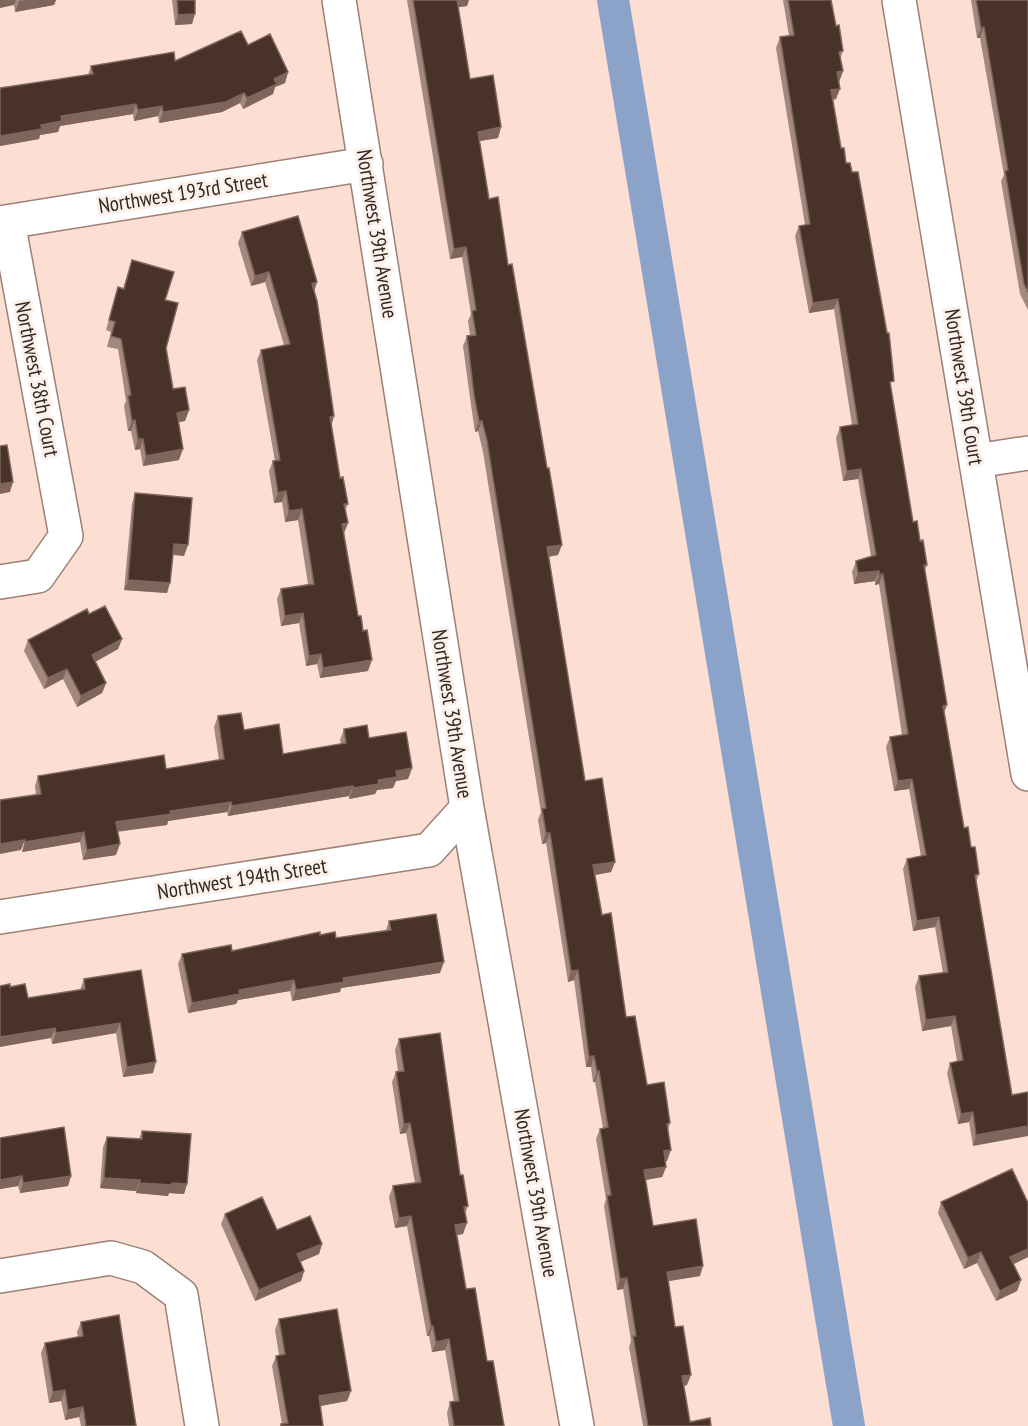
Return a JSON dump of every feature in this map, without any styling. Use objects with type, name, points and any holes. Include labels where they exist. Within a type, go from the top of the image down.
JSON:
[{"type":"street","name":"Northwest 39th Avenue","points":[[339,0],[467,808],[577,1426]]},
{"type":"street","name":"Northwest 39th Court","points":[[899,0],[1028,774]]},
{"type":"street","name":"Northwest 193rd Street","points":[[4,223],[366,164]]},
{"type":"street","name":"Northwest 38th Court","points":[[0,582],[38,576],[66,536],[4,223]]},
{"type":"street","points":[[976,461],[1028,453]]},
{"type":"street","name":"Northwest 194th Street","points":[[0,917],[429,850],[467,808]]},
{"type":"street","points":[[0,1276],[111,1257],[143,1267],[181,1295],[202,1426]]},
{"type":"building","points":[[177,0],[195,0],[195,14],[178,15]]},
{"type":"building","points":[[413,0],[457,0],[470,79],[493,75],[501,127],[478,132],[489,199],[498,197],[508,265],[512,264],[562,545],[547,547],[585,781],[602,778],[615,862],[593,865],[602,915],[611,913],[626,1017],[635,1016],[647,1085],[664,1082],[671,1150],[664,1151],[666,1167],[644,1170],[653,1226],[696,1219],[703,1266],[667,1272],[675,1327],[683,1326],[691,1375],[682,1376],[690,1422],[710,1418],[711,1426],[648,1426],[633,1336],[636,1336],[627,1278],[620,1279],[607,1196],[611,1195],[600,1129],[608,1127],[599,1071],[597,1072],[594,1056],[589,1057],[578,970],[571,971],[550,833],[546,833],[542,809],[546,808],[487,441],[482,421],[479,421],[474,395],[467,336],[476,335],[472,311],[476,310],[466,247],[454,249]]},
{"type":"building","points":[[788,0],[831,0],[836,26],[839,25],[843,51],[839,52],[843,71],[837,72],[840,89],[831,90],[841,148],[844,148],[846,163],[850,163],[852,172],[858,172],[887,333],[889,333],[894,381],[890,382],[913,522],[917,521],[920,541],[923,540],[927,565],[924,565],[947,705],[943,706],[964,828],[968,827],[971,847],[975,847],[979,874],[975,875],[1012,1095],[1028,1092],[1028,1126],[976,1135],[973,1112],[961,1114],[950,1063],[963,1060],[955,1016],[926,1020],[919,976],[948,972],[939,917],[917,921],[907,859],[926,855],[912,779],[898,781],[890,737],[908,734],[883,574],[879,575],[879,571],[858,573],[856,561],[876,555],[861,469],[847,471],[840,427],[858,424],[838,299],[813,303],[799,226],[810,224],[780,37],[794,35]]},
{"type":"building","points":[[976,0],[1028,0],[1028,292],[1024,284],[1005,171],[1008,170],[984,27],[981,28]]},
{"type":"building","points":[[241,31],[248,45],[270,34],[288,72],[274,79],[277,84],[247,98],[244,93],[226,102],[163,112],[162,106],[138,110],[136,104],[61,116],[62,121],[41,125],[42,129],[0,136],[0,88],[93,74],[91,66],[174,52],[175,61]]},
{"type":"building","points":[[298,216],[317,282],[312,284],[317,301],[334,416],[330,417],[340,478],[343,477],[348,504],[344,504],[348,523],[342,524],[358,616],[361,616],[363,631],[367,630],[372,660],[323,668],[321,654],[309,656],[303,613],[285,616],[281,589],[314,584],[302,509],[289,511],[286,491],[278,493],[273,461],[280,460],[261,350],[290,344],[269,272],[255,276],[242,232]]},
{"type":"building","points":[[132,260],[174,272],[165,300],[178,303],[166,348],[173,389],[185,387],[189,410],[177,413],[183,449],[146,456],[143,439],[138,439],[135,420],[132,421],[128,396],[131,395],[121,339],[111,336],[115,322],[109,320],[118,287],[124,289]]},
{"type":"building","points":[[7,445],[13,482],[0,484],[0,446]]},
{"type":"building","points":[[135,493],[192,498],[188,545],[174,544],[170,583],[128,580]]},
{"type":"building","points":[[105,606],[122,639],[92,655],[106,683],[81,696],[67,669],[48,678],[28,640],[87,609],[89,614]]},
{"type":"building","points":[[241,713],[244,730],[279,724],[283,754],[346,743],[344,729],[367,725],[369,738],[406,732],[412,768],[396,771],[397,777],[378,780],[379,784],[353,788],[353,786],[232,806],[231,802],[116,822],[120,844],[87,850],[84,832],[0,844],[0,800],[41,794],[38,776],[164,755],[166,769],[224,759],[218,716]]},
{"type":"building","points":[[436,914],[444,962],[343,978],[344,982],[296,990],[294,980],[239,990],[240,994],[192,1003],[182,954],[231,945],[232,951],[320,932],[320,935],[335,932],[336,938],[391,930],[389,921]]},
{"type":"building","points":[[141,970],[156,1062],[127,1067],[120,1023],[56,1033],[55,1028],[0,1037],[0,986],[25,984],[28,998],[85,989],[84,979]]},
{"type":"building","points":[[440,1033],[460,1175],[463,1175],[468,1206],[464,1207],[467,1223],[455,1225],[466,1289],[475,1288],[487,1361],[493,1361],[504,1426],[454,1426],[450,1402],[459,1401],[449,1339],[436,1342],[411,1216],[399,1218],[393,1186],[421,1182],[410,1123],[404,1124],[396,1072],[404,1071],[399,1039]]},
{"type":"building","points":[[64,1127],[71,1176],[23,1183],[22,1176],[0,1180],[0,1138]]},
{"type":"building","points":[[142,1131],[191,1134],[187,1184],[140,1183],[140,1180],[104,1178],[107,1137],[142,1139]]},
{"type":"building","points":[[1012,1169],[1028,1203],[1028,1249],[1010,1257],[1021,1280],[1000,1291],[981,1252],[968,1258],[941,1202]]},
{"type":"building","points":[[262,1197],[277,1230],[310,1216],[322,1244],[297,1254],[304,1271],[259,1290],[225,1214]]},
{"type":"building","points":[[337,1309],[351,1391],[319,1396],[323,1426],[281,1426],[281,1424],[288,1423],[276,1356],[285,1354],[279,1319]]},
{"type":"building","points":[[119,1315],[136,1426],[86,1426],[83,1407],[68,1410],[65,1390],[53,1392],[45,1343],[83,1336],[81,1322]]},
{"type":"waterway","points":[[613,0],[849,1426]]}]
